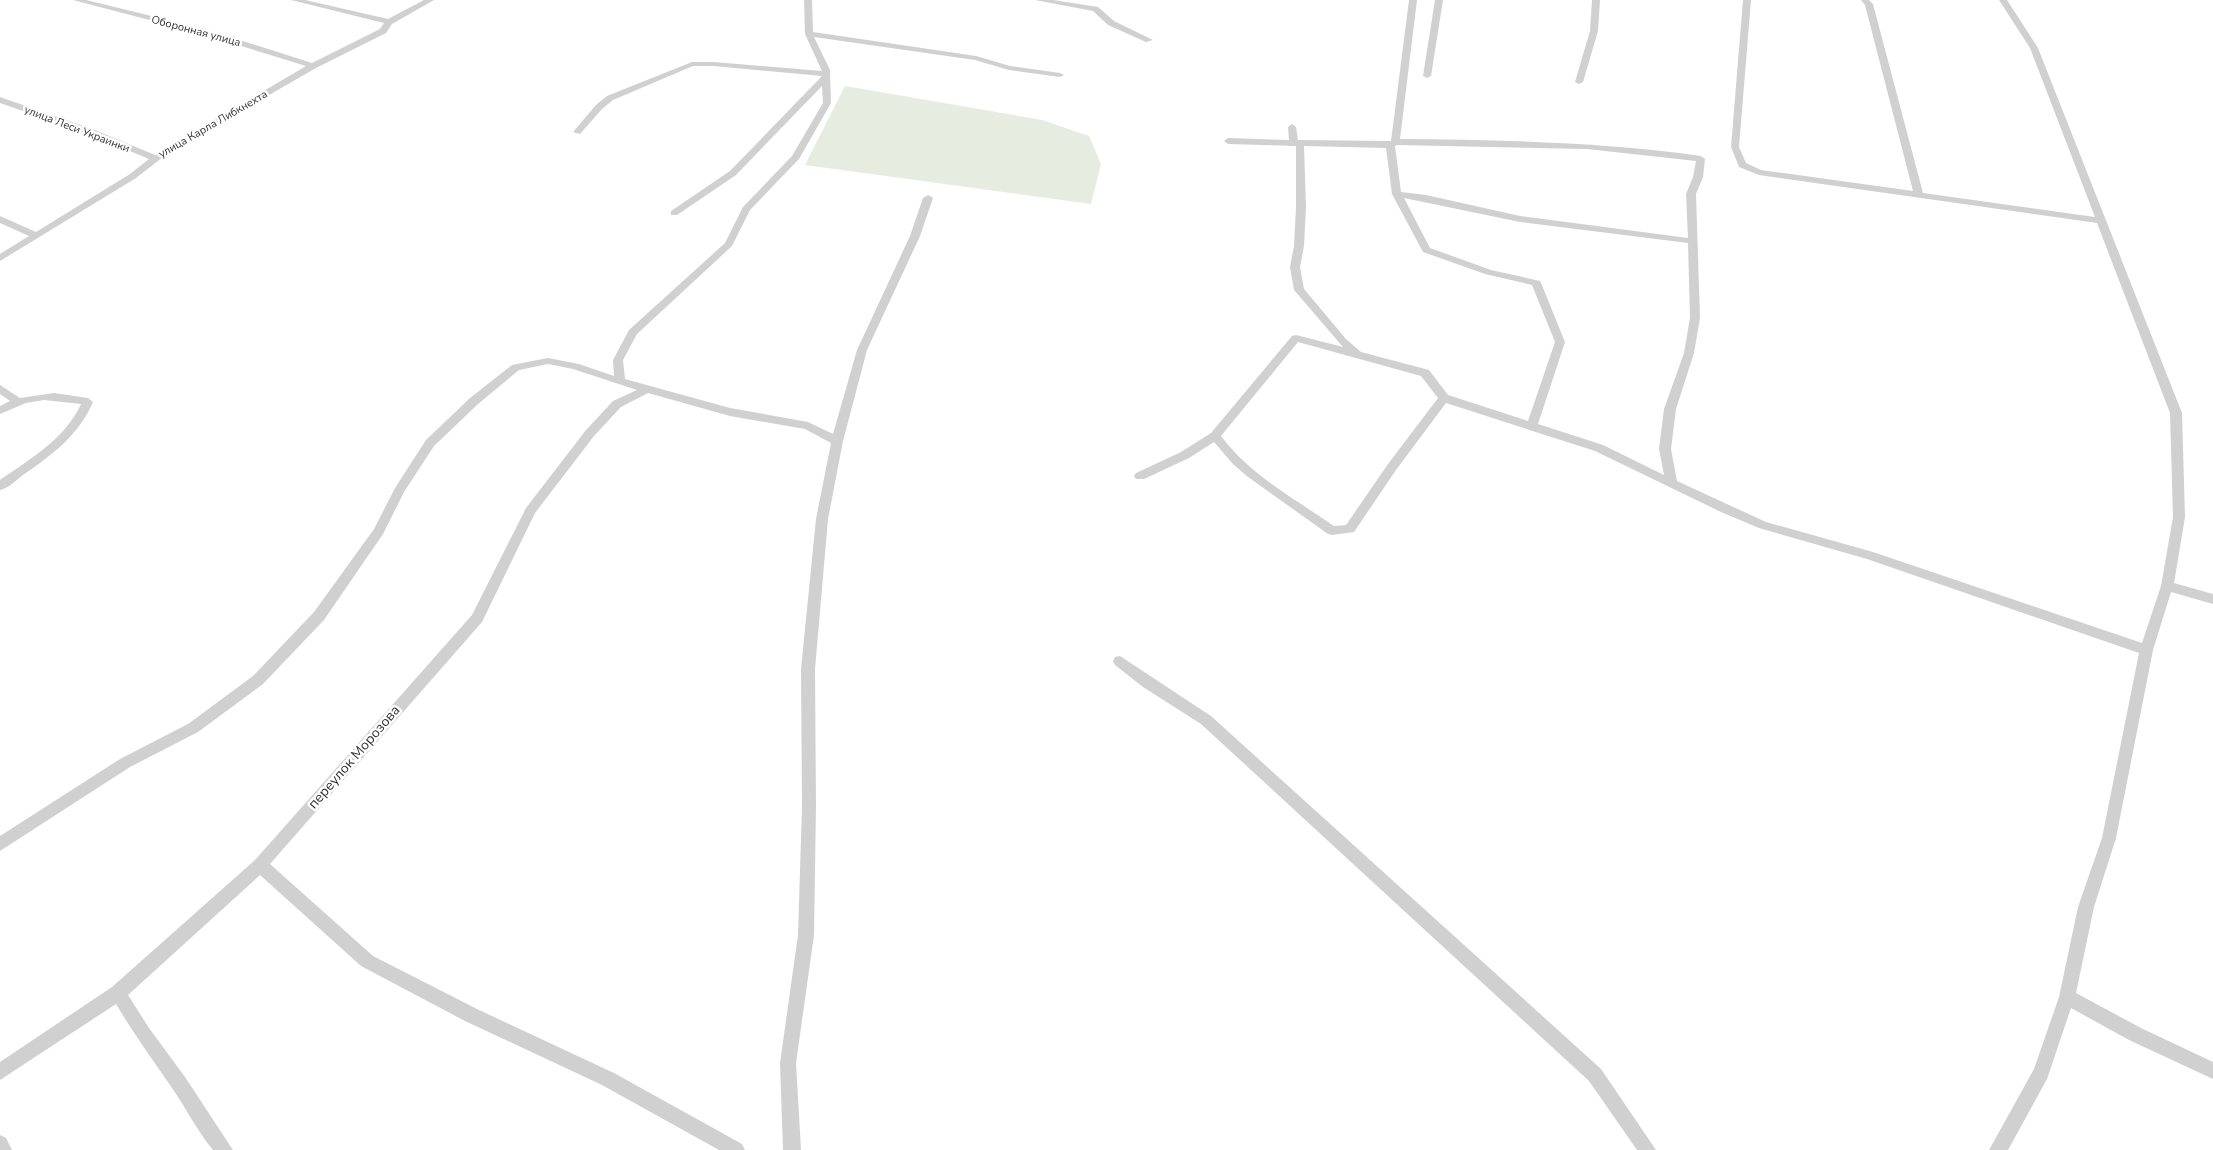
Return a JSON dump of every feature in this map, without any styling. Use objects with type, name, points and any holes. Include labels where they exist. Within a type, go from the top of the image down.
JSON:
[{"type":"street","name":"Оборонная улица","points":[[77,0],[202,31],[314,66]]},
{"type":"street","points":[[295,0],[389,22]]},
{"type":"street","name":"улица Карла Либкнехта","points":[[0,258],[133,176],[154,158],[314,66],[383,31],[389,22],[430,0]]},
{"type":"street","points":[[620,382],[618,360],[633,332],[729,244],[746,209],[796,157],[827,102],[826,70],[809,34],[808,0]]},
{"type":"street","points":[[1039,0],[1095,8],[1111,23],[1149,40]]},
{"type":"street","points":[[1413,0],[1392,143],[1397,194],[1426,250],[1488,272],[1536,283],[1560,342],[1532,425]]},
{"type":"street","points":[[1427,76],[1439,0]]},
{"type":"street","points":[[1579,82],[1594,31],[1596,0]]},
{"type":"street","points":[[1747,0],[1735,147],[1742,165],[1759,172],[2102,221]]},
{"type":"street","points":[[1865,0],[1869,4],[1919,195]]},
{"type":"street","points":[[1998,1150],[2041,1073],[2067,997],[2086,907],[2109,838],[2146,650],[2167,586],[2178,517],[2176,413],[2034,48],[2022,26],[2003,0]]},
{"type":"street","points":[[809,34],[976,58],[1009,68],[1060,75]]},
{"type":"street","points":[[577,132],[610,98],[692,64],[714,64],[826,76]]},
{"type":"street","points":[[674,214],[732,172],[826,76]]},
{"type":"street","name":"улица Леси Украинки","points":[[0,100],[92,132],[154,158]]},
{"type":"street","points":[[1292,127],[1297,144],[1302,207],[1299,246],[1295,267],[1299,290],[1342,341],[1360,355]]},
{"type":"street","points":[[1228,141],[1297,144],[1392,143],[1574,147],[1666,153],[1700,159],[1698,177],[1691,194],[1695,318],[1689,353],[1670,409],[1665,449],[1672,484]]},
{"type":"street","points":[[1397,194],[1426,198],[1520,219],[1629,235],[1692,241]]},
{"type":"street","points":[[792,1150],[788,1063],[806,935],[809,806],[808,669],[822,519],[837,440],[862,350],[915,236],[928,198]]},
{"type":"street","points":[[0,219],[37,236]]},
{"type":"street","points":[[1140,476],[1185,456],[1215,436],[1296,338],[1425,373],[1444,398],[1599,448],[1672,484],[1763,525],[1869,555],[2146,650]]},
{"type":"street","points":[[0,844],[125,763],[192,728],[258,680],[319,616],[379,531],[399,491],[430,443],[474,401],[516,367],[548,361],[575,366],[620,382],[730,412],[808,426],[837,440]]},
{"type":"street","name":"переулок Морозова","points":[[0,1072],[118,993],[260,865],[477,618],[530,512],[590,433],[618,404],[647,389]]},
{"type":"street","points":[[0,390],[17,401]]},
{"type":"street","points":[[0,410],[17,401],[44,395],[61,396],[88,402],[84,416],[55,446],[0,486]]},
{"type":"street","points":[[1215,436],[1220,445],[1259,479],[1332,531],[1350,529],[1392,467],[1444,398]]},
{"type":"street","points":[[2167,586],[2213,599]]},
{"type":"street","points":[[1120,661],[1148,683],[1206,720],[1588,1068],[1595,1075],[1647,1150]]},
{"type":"street","points":[[260,865],[367,961],[471,1015],[608,1079],[736,1150]]},
{"type":"street","points":[[118,993],[143,1034],[224,1150]]},
{"type":"street","points":[[2067,997],[2135,1034],[2213,1071]]},
{"type":"street","points":[[0,1144],[3,1150]]},
{"type":"shaded area","points":[[845,86],[1042,120],[1089,136],[1101,164],[1091,204],[805,165]]}]
